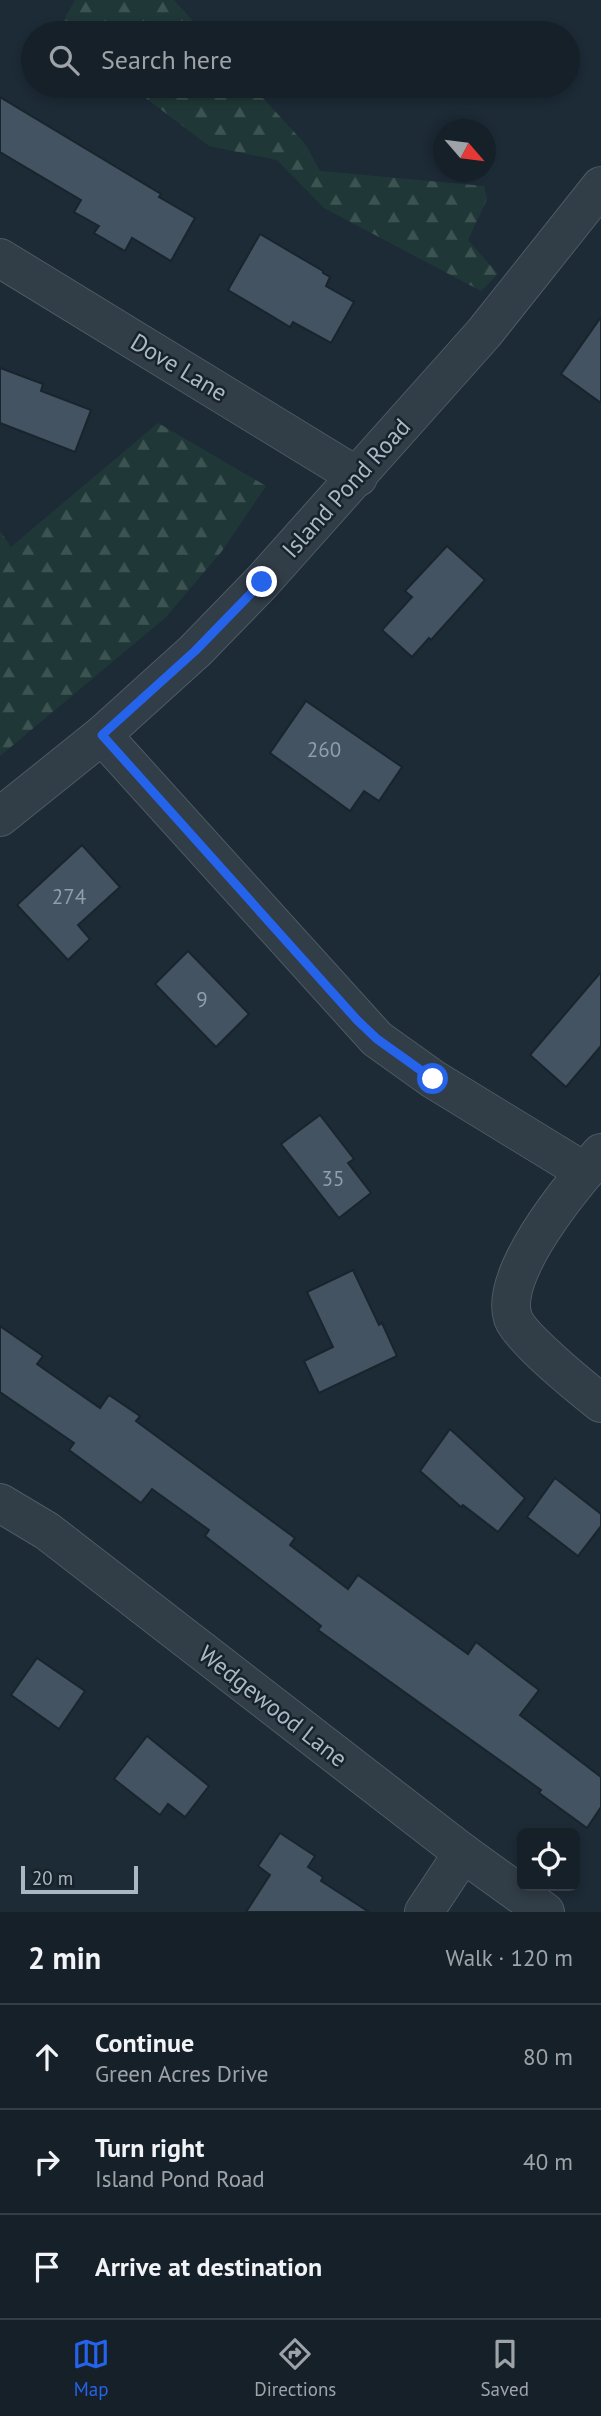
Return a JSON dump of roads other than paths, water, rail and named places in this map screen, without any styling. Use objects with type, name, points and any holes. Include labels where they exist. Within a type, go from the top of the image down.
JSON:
[{"type":"street","name":"Island Pond Road","points":[[0,817],[102,735],[195,651],[358,477],[484,333],[601,186]]},
{"type":"street","name":"Dove Lane","points":[[0,258],[358,477]]},
{"type":"street","points":[[102,735],[377,1039],[433,1079],[593,1163],[541,1230],[515,1281],[512,1309],[513,1317],[523,1335],[601,1402]]},
{"type":"street","name":"Wedgewood Lane","points":[[0,1503],[47,1531],[463,1853],[545,1912]]},
{"type":"street","points":[[424,1912],[463,1853]]}]
